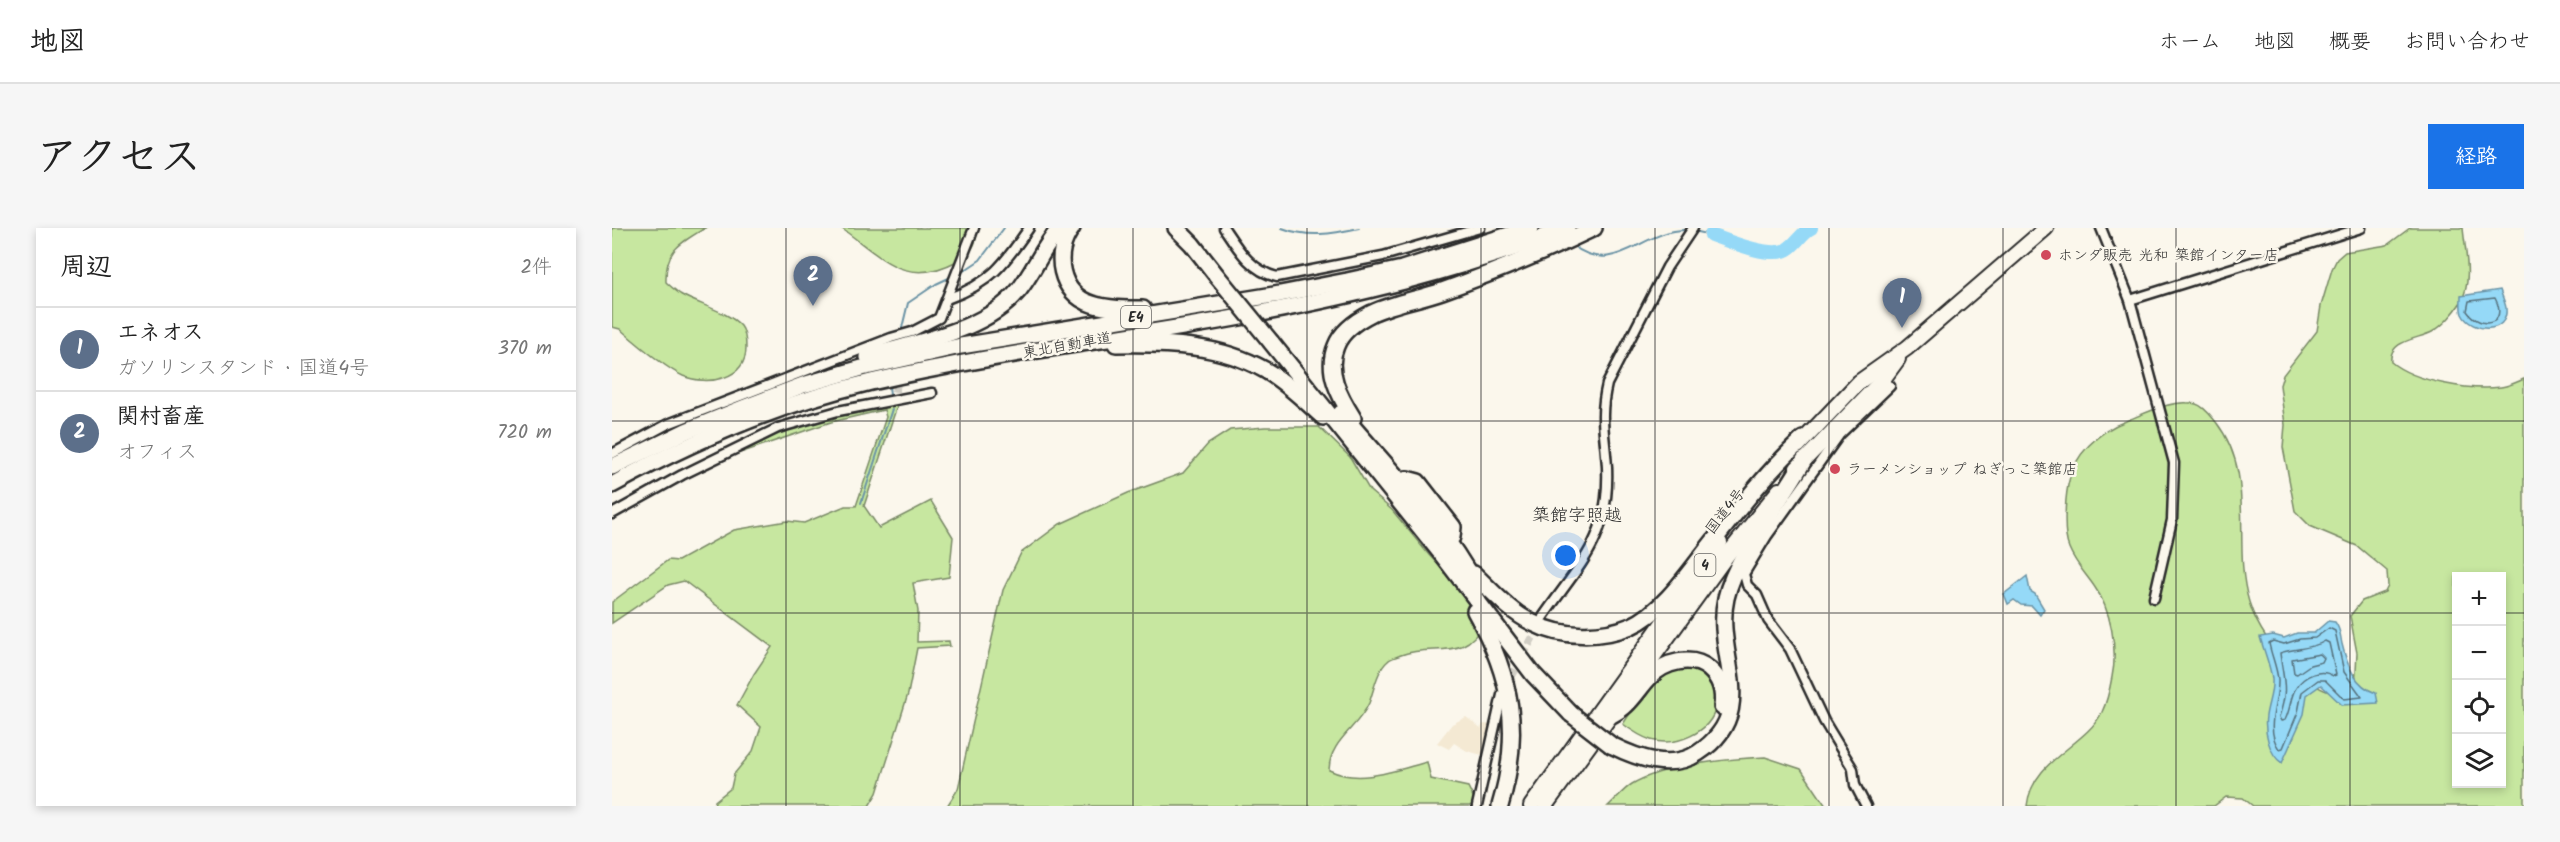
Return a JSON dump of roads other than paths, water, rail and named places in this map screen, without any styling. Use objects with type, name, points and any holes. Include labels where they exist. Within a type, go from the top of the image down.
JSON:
[{"type":"highway","points":[[743,408],[850,363],[976,323],[1000,309],[1019,290],[1047,242],[1060,228]]},
{"type":"highway","points":[[1072,228],[1063,243],[1061,267],[1070,288],[1080,297],[1091,304],[1111,308],[1181,309]]},
{"type":"highway","points":[[1176,228],[1221,274]]},
{"type":"highway","points":[[1188,228],[1221,274],[1364,450],[1396,500],[1512,609],[1533,623],[1553,631],[1578,635],[1632,626],[1653,610],[1678,587],[1773,466],[1803,439]]},
{"type":"highway","name":"東北自動車道","points":[[612,467],[686,431],[803,385],[910,357],[1181,309],[1280,294],[1402,269],[1531,228]]},
{"type":"highway","name":"東北自動車道","points":[[612,485],[700,442],[816,398],[870,382],[1020,353],[1234,318],[1342,297],[1552,241],[1567,228]]},
{"type":"highway","points":[[1364,450],[1334,380],[1332,362],[1336,345],[1350,325],[1373,312],[1496,272],[1552,241],[1593,228]]},
{"type":"highway","name":"国道4号","points":[[1545,806],[1728,554],[1804,460],[1842,417],[1884,378],[1907,348],[2046,228]]},
{"type":"highway","points":[[1020,353],[1152,344],[1216,351],[1267,371],[1392,472],[1407,479],[1533,674],[1613,741],[1648,760],[1665,762],[1694,756],[1718,736],[1727,720],[1732,701],[1732,679],[1725,641],[1725,599],[1734,573],[1804,460]]},
{"type":"highway","name":"国道4号","points":[[1531,806],[1717,548],[1803,439],[1842,417]]},
{"type":"highway","points":[[1392,472],[1456,558],[1496,652],[1508,690],[1513,734],[1511,758],[1500,806]]},
{"type":"highway","points":[[1610,716],[1625,706],[1651,675],[1667,665],[1680,661],[1693,661],[1708,667],[1718,678],[1722,690],[1722,712],[1711,730],[1696,744],[1682,751],[1658,753],[1613,741]]},
{"type":"street","points":[[612,454],[669,424],[895,337],[909,336],[939,318],[949,298],[957,270],[974,228]]},
{"type":"street","points":[[949,298],[966,293],[989,279],[1001,267],[1029,228]]},
{"type":"street","points":[[1224,228],[1254,267],[1264,274],[1276,277],[1383,256],[1480,228]]},
{"type":"street","points":[[1543,617],[1586,559],[1599,532],[1606,488],[1607,467],[1601,421],[1602,402],[1607,384],[1667,267],[1693,228]]},
{"type":"street","points":[[2101,228],[2130,300],[2174,463],[2172,520],[2154,598]]},
{"type":"street","points":[[2130,300],[2361,228]]},
{"type":"street","points":[[1866,806],[1856,784],[1853,770],[1824,721],[1790,649],[1768,620],[1757,595],[1744,580],[1750,563],[1817,465],[1842,417],[1890,386]]},
{"type":"street","points":[[612,514],[682,475],[778,428],[896,395],[932,393]]},
{"type":"street","points":[[1477,806],[1502,695]]},
{"type":"water","points":[[2500,290],[2506,308],[2502,323],[2496,327],[2481,328],[2473,325],[2462,314],[2461,296]]},
{"type":"water","points":[[2027,576],[2030,591],[2035,594],[2044,609],[2040,615],[2032,606],[2021,605],[2014,600],[2008,604],[2004,594]]},
{"type":"water","points":[[2328,621],[2335,622],[2338,628],[2346,660],[2353,674],[2369,690],[2376,693],[2378,703],[2342,705],[2321,685],[2307,695],[2304,714],[2282,763],[2271,749],[2267,735],[2266,716],[2272,679],[2260,637],[2273,635],[2284,638],[2297,633],[2314,633]]},
{"type":"waterway","points":[[959,274],[980,260],[1004,228]]},
{"type":"waterway","points":[[1282,228],[1301,233],[1320,234],[1359,228]]},
{"type":"waterway","points":[[1711,235],[1748,248],[1779,252],[1790,248],[1811,228]]},
{"type":"waterway","points":[[1572,245],[1588,254],[1602,257],[1616,255],[1672,231],[1688,230]]},
{"type":"waterway","points":[[1694,231],[1711,235]]},
{"type":"waterway","points":[[901,332],[908,303],[951,277]]},
{"type":"waterway","points":[[889,386],[890,395]]},
{"type":"waterway","points":[[861,503],[892,409]]},
{"type":"tunnel","points":[[895,392],[904,356]]},
{"type":"tunnel","points":[[1506,687],[1540,624]]},
{"type":"place","name":"ホンダ販売 光和 築館インター店","points":[[2046,255]]},
{"type":"place","name":"関村畜産","points":[[813,306]]},
{"type":"place","name":"エネオス","points":[[1902,328]]},
{"type":"place","name":"ラーメンショップ ねぎっこ築館店","points":[[1835,469]]},
{"type":"district","name":"築館字照越","points":[[1577,515]]}]
